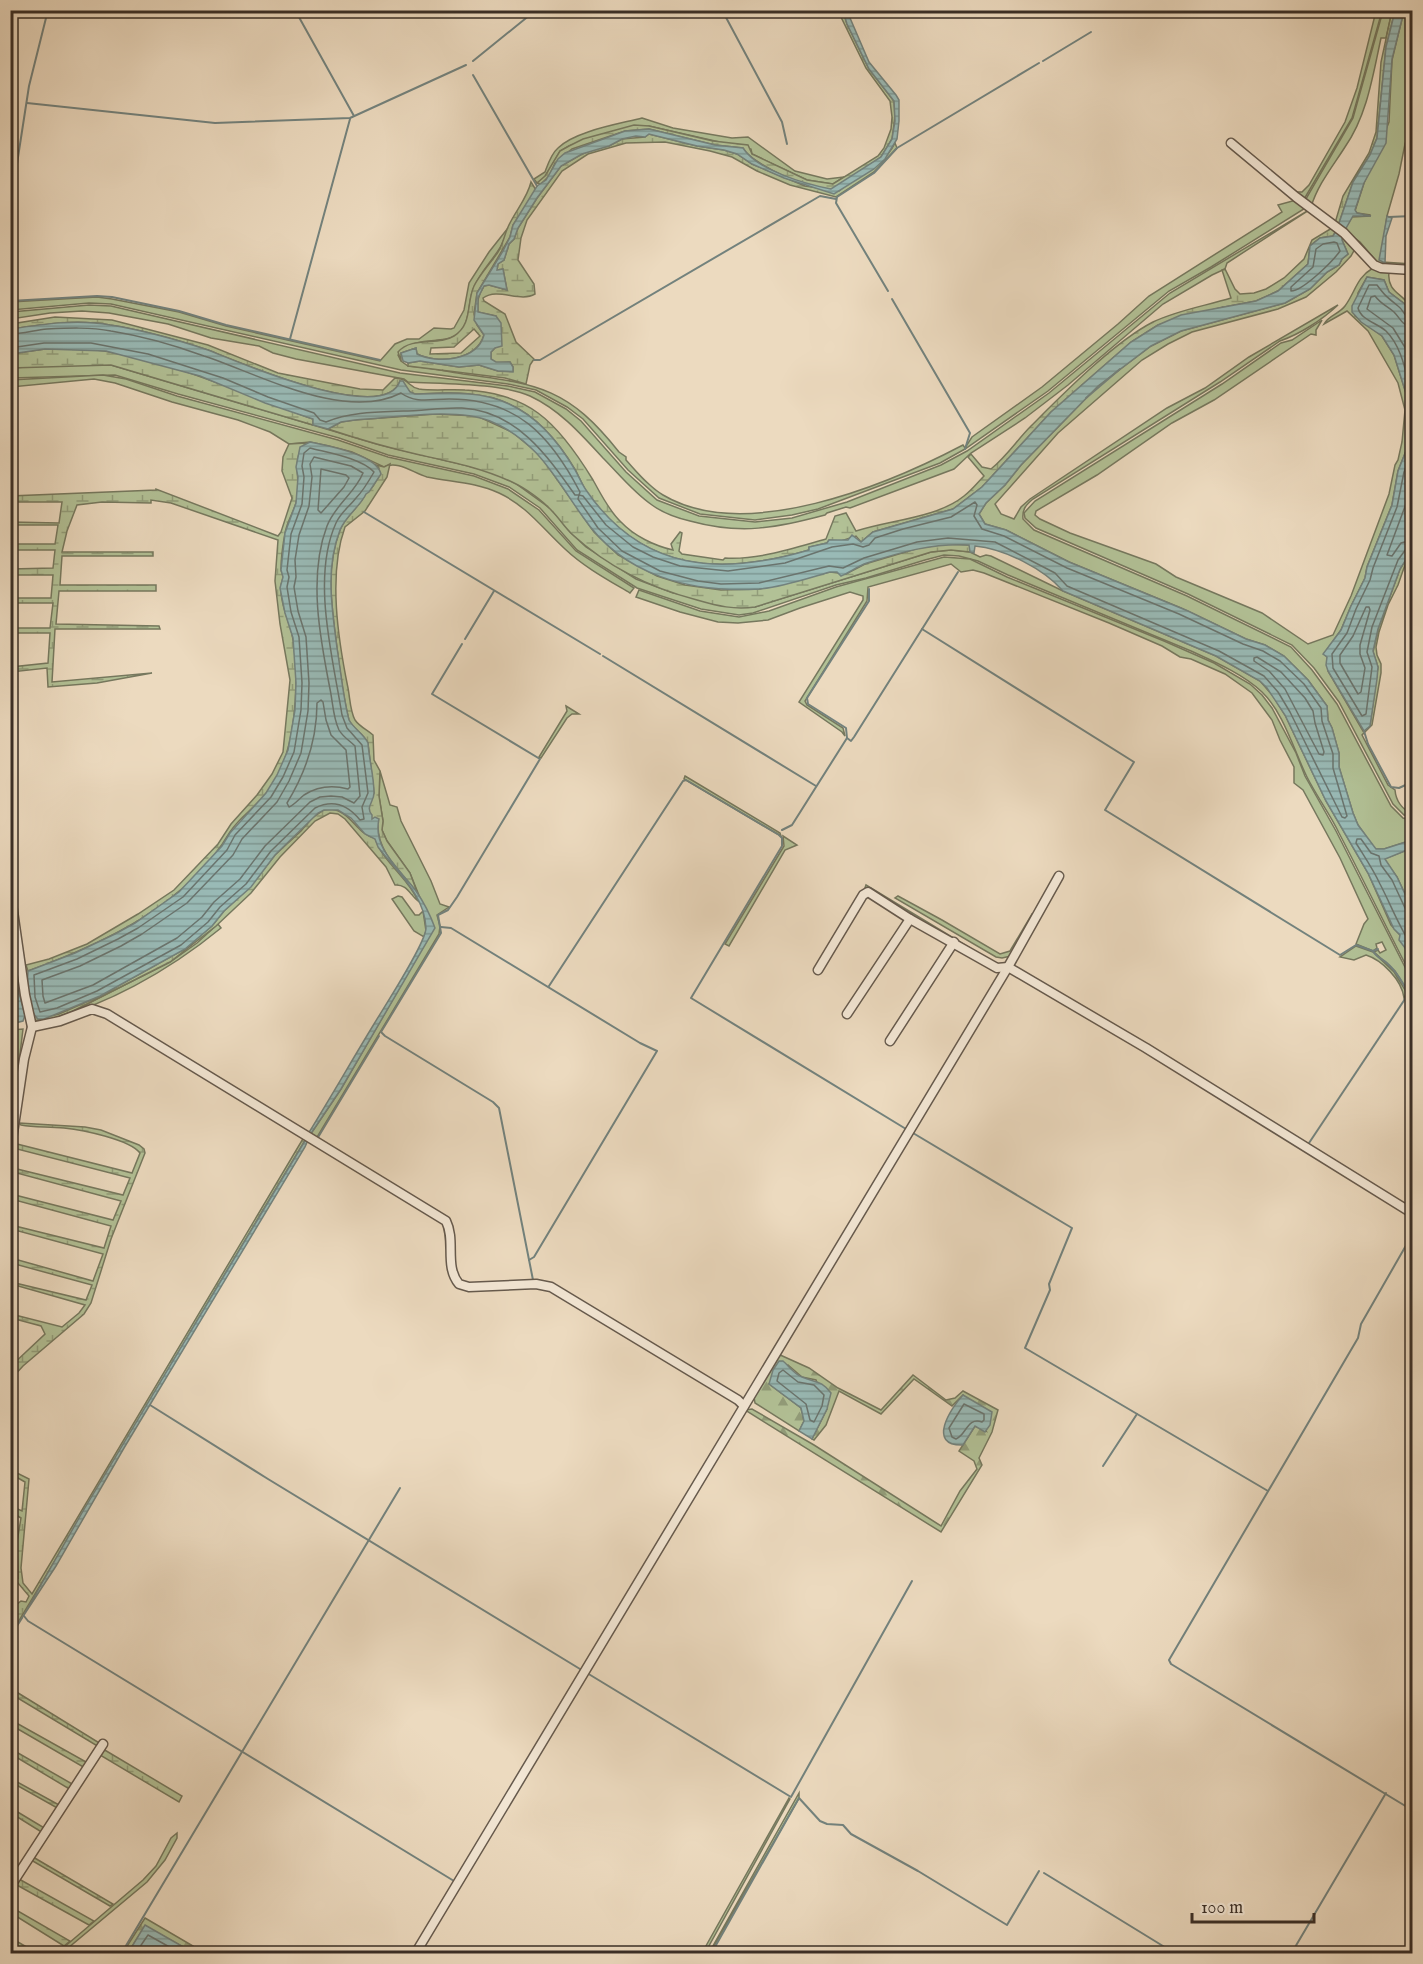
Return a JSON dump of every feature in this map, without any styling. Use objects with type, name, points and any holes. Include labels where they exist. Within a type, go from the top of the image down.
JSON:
[{"type":"street","points":[[1231,143],[1270,177],[1340,230],[1374,265],[1381,268],[1413,270]]},
{"type":"street","points":[[415,1953],[1008,967],[1059,876]]},
{"type":"street","points":[[10,890],[25,995],[32,1026],[24,1059],[10,1153]]},
{"type":"street","points":[[818,970],[863,895],[868,892],[910,919],[998,968],[1008,967],[1146,1048],[1413,1213]]},
{"type":"street","points":[[848,1014],[910,919]]},
{"type":"street","points":[[890,1041],[954,942]]},
{"type":"street","points":[[32,1026],[60,1021],[92,1009],[107,1014],[446,1221],[450,1232],[452,1272],[459,1284],[469,1287],[536,1284],[550,1287],[738,1400],[744,1406]]},
{"type":"street","points":[[10,1887],[103,1743]]},
{"type":"green space","points":[[838,11],[843,11],[869,69],[894,101],[895,117],[892,139],[881,157],[836,188],[815,187],[785,177],[758,162],[743,148],[715,145],[649,129],[625,131],[572,149],[555,163],[549,176],[541,184],[537,183],[545,176],[560,151],[583,139],[634,125],[649,126],[713,141],[748,145],[752,154],[807,180],[833,184],[878,156],[884,148],[891,129],[892,117],[890,101],[866,68]]},
{"type":"green space","points":[[1376,11],[1382,11],[1352,118],[1303,201],[1292,192],[1302,192],[1309,185],[1345,122],[1357,88]]},
{"type":"green space","points":[[1383,11],[1392,11],[1386,38],[1381,38],[1364,109],[1353,135],[1322,183],[1311,207],[1305,202],[1307,197],[1353,118]]},
{"type":"green space","points":[[1392,11],[1395,11],[1386,47],[1377,138],[1370,155],[1353,182],[1338,226],[1335,223],[1343,196],[1369,153],[1376,132],[1381,62]]},
{"type":"green space","points":[[1404,11],[1412,11],[1412,126],[1405,144],[1387,216],[1381,258],[1382,262],[1412,264],[1412,267],[1383,266],[1360,242],[1344,230],[1352,217],[1370,216],[1355,211],[1389,122],[1392,60]]},
{"type":"green space","points":[[642,118],[673,128],[732,138],[748,137],[795,171],[827,179],[844,177],[833,184],[807,180],[752,154],[751,149],[649,126],[597,136],[569,146],[560,151],[545,177],[537,183],[534,179],[545,172],[553,153],[566,142],[598,129]]},
{"type":"green space","points":[[649,134],[724,150],[805,186],[839,191],[884,158],[895,143],[897,148],[874,172],[836,197],[790,185],[732,157],[665,142],[626,143],[588,154],[562,171],[527,220],[521,238],[518,260],[534,284],[535,294],[523,297],[495,294],[483,298],[484,301],[505,314],[516,342],[534,359],[530,365],[526,384],[505,378],[408,366],[408,363],[420,361],[459,367],[479,365],[498,371],[513,371],[510,362],[496,363],[491,359],[491,352],[495,348],[496,316],[478,312],[478,299],[482,289],[489,285],[507,290],[503,269],[497,270],[498,264],[504,260],[509,244],[537,198],[561,166],[597,148],[609,146],[622,139],[645,137]]},
{"type":"green space","points":[[531,182],[536,190],[513,225],[510,237],[477,293],[474,314],[477,325],[484,335],[480,344],[465,355],[445,359],[417,354],[416,348],[401,353],[401,361],[398,352],[404,347],[410,344],[448,339],[464,326],[474,286],[500,249],[508,227]],"holes":[[[474,329],[480,336],[461,353],[430,354],[431,348],[454,347]]]},
{"type":"green space","points":[[1296,200],[1307,207],[1169,291],[1048,391],[965,449],[940,463],[818,509],[755,520],[700,514],[659,498],[628,470],[583,419],[567,407],[536,390],[508,384],[401,370],[111,304],[89,303],[11,310],[10,302],[97,297],[112,299],[179,312],[226,326],[380,361],[395,344],[407,339],[419,339],[434,328],[454,328],[464,310],[469,283],[508,228],[502,244],[474,287],[464,327],[449,339],[412,345],[398,355],[401,361],[408,366],[513,382],[551,393],[568,402],[584,415],[652,487],[663,495],[696,509],[734,513],[774,511],[815,503],[856,491],[896,477],[963,445],[965,448],[972,437],[1042,387],[1149,296],[1282,212],[1278,205]]},
{"type":"green space","points":[[1309,210],[1227,263],[1225,269],[1163,304],[1068,385],[1025,418],[971,453],[954,469],[850,508],[846,507],[825,515],[790,523],[758,528],[742,529],[708,525],[670,515],[661,510],[632,489],[560,415],[541,402],[518,392],[470,385],[408,382],[404,379],[296,359],[273,353],[259,346],[211,338],[168,324],[109,313],[82,311],[11,319],[11,312],[89,305],[111,306],[400,373],[508,386],[535,392],[566,409],[581,421],[626,472],[657,500],[699,516],[755,522],[792,518],[847,502],[941,465],[967,451],[1049,393],[1170,293]]},
{"type":"green space","points":[[1332,228],[1336,231],[1333,236],[1320,238],[1310,246],[1308,264],[1278,291],[1256,301],[1219,308],[1158,325],[1131,342],[1051,412],[982,487],[953,509],[873,532],[861,542],[856,536],[841,541],[829,540],[827,543],[809,547],[809,550],[745,563],[715,564],[686,561],[658,552],[632,538],[608,518],[586,491],[570,461],[539,424],[509,404],[487,396],[463,393],[415,394],[400,381],[388,393],[367,397],[340,394],[277,377],[208,350],[147,332],[98,323],[73,322],[11,329],[11,324],[55,317],[112,320],[208,345],[278,373],[360,389],[383,390],[395,378],[404,380],[419,389],[474,391],[503,396],[522,403],[554,427],[582,462],[613,513],[632,532],[652,543],[673,550],[671,544],[680,532],[682,533],[679,551],[682,554],[723,560],[763,555],[826,539],[835,516],[846,513],[856,531],[927,514],[953,503],[967,494],[984,476],[968,457],[971,454],[982,467],[991,469],[1058,399],[1122,342],[1162,318],[1231,298],[1222,270],[1225,269],[1240,294],[1266,289],[1284,278],[1304,259],[1312,240]]},
{"type":"green space","points":[[1342,235],[1356,247],[1351,256],[1306,297],[1278,309],[1192,332],[1142,360],[1058,433],[995,504],[1001,514],[1014,519],[1021,507],[1030,499],[1167,408],[1205,388],[1249,357],[1338,305],[1310,326],[1280,341],[1220,382],[1033,499],[1023,512],[1023,519],[1034,530],[1187,596],[1291,647],[1312,670],[1337,704],[1391,806],[1403,818],[1412,820],[1412,840],[1384,849],[1375,849],[1358,825],[1353,813],[1339,767],[1339,753],[1328,720],[1327,706],[1308,680],[1284,656],[1265,645],[1246,639],[1181,608],[1069,562],[1006,530],[985,524],[979,514],[986,503],[1021,465],[1098,386],[1151,346],[1181,331],[1285,303],[1310,289],[1327,272],[1339,265],[1348,254]]},
{"type":"green space","points":[[1373,268],[1389,272],[1391,286],[1411,309],[1412,317],[1406,305],[1389,292],[1384,280],[1367,277],[1358,293],[1355,316],[1382,336],[1394,355],[1410,406],[1408,446],[1398,471],[1392,505],[1367,567],[1365,578],[1341,630],[1324,654],[1327,657],[1328,671],[1363,731],[1370,725],[1378,667],[1373,652],[1378,629],[1400,569],[1412,550],[1379,632],[1376,647],[1381,673],[1372,725],[1362,735],[1388,785],[1395,790],[1398,802],[1412,814],[1412,817],[1404,815],[1393,804],[1339,702],[1314,668],[1292,645],[1188,594],[1036,528],[1025,518],[1024,513],[1035,501],[1222,384],[1281,343],[1292,340],[1322,320],[1316,330],[1316,335],[1311,334],[1214,400],[1172,423],[1097,475],[1036,511],[1035,515],[1070,533],[1156,564],[1176,577],[1262,613],[1308,644],[1333,635],[1351,596],[1389,494],[1402,442],[1405,410],[1398,383],[1368,331],[1347,311],[1324,324],[1345,306],[1360,280]]},
{"type":"green space","points":[[45,349],[97,350],[158,363],[313,419],[313,425],[111,365],[11,368],[11,354]]},
{"type":"green space","points":[[111,365],[380,445],[489,471],[515,483],[551,509],[586,547],[636,579],[673,593],[755,607],[931,552],[951,550],[970,552],[980,557],[991,556],[1063,591],[1216,656],[1260,681],[1285,715],[1326,801],[1368,873],[1391,925],[1400,935],[1400,940],[1412,957],[1412,977],[1335,826],[1307,777],[1288,733],[1270,701],[1246,680],[1191,651],[978,561],[959,556],[944,555],[925,560],[836,585],[753,613],[739,615],[701,609],[637,588],[577,550],[540,508],[509,487],[474,474],[388,455],[339,438],[115,375],[11,378],[11,368]]},
{"type":"green space","points":[[103,375],[126,379],[177,396],[338,440],[388,457],[474,476],[508,489],[539,510],[576,551],[634,588],[630,593],[572,556],[518,504],[490,489],[427,477],[400,466],[384,467],[352,452],[329,446],[310,442],[289,444],[270,432],[238,420],[115,383],[94,379],[11,387],[10,380]]},
{"type":"green space","points":[[436,414],[477,416],[512,432],[540,455],[594,532],[618,555],[657,576],[685,585],[721,590],[760,589],[830,572],[846,574],[865,564],[919,548],[947,544],[970,545],[970,552],[951,550],[931,552],[755,607],[733,608],[712,604],[647,583],[616,567],[573,535],[538,499],[512,482],[478,469],[328,429],[341,422],[354,420]]},
{"type":"green space","points":[[306,443],[298,457],[298,495],[286,529],[281,560],[282,598],[293,640],[296,684],[292,728],[280,771],[264,796],[233,827],[212,858],[191,881],[167,901],[114,934],[28,971],[26,965],[49,959],[87,944],[174,890],[218,844],[231,824],[272,774],[283,752],[290,680],[275,581],[278,540],[171,503],[151,500],[151,503],[102,502],[77,505],[62,552],[153,552],[153,556],[62,556],[60,585],[156,585],[156,591],[59,591],[56,624],[159,626],[160,629],[55,629],[52,682],[152,673],[97,683],[48,687],[47,668],[11,672],[11,667],[48,663],[50,633],[11,633],[11,628],[50,628],[53,603],[11,603],[11,598],[51,598],[53,575],[11,575],[11,569],[53,568],[55,550],[11,550],[11,544],[55,544],[58,525],[11,525],[11,522],[59,523],[62,502],[11,502],[10,496],[156,489],[278,536],[292,498],[282,471],[283,457],[289,444]]},
{"type":"green space","points":[[390,464],[387,477],[365,511],[345,527],[337,565],[336,607],[352,713],[355,720],[373,735],[374,760],[380,771],[379,796],[382,830],[387,841],[410,873],[417,892],[386,853],[381,844],[378,825],[371,818],[368,808],[374,793],[368,743],[349,720],[342,684],[331,589],[332,560],[340,530],[376,482],[379,468],[376,465],[384,467]]},
{"type":"green space","points":[[944,557],[970,559],[1007,577],[1164,641],[1214,663],[1250,684],[1262,695],[1272,708],[1296,753],[1305,776],[1336,831],[1412,981],[1412,998],[1395,971],[1374,952],[1378,950],[1380,953],[1386,950],[1382,942],[1376,944],[1377,948],[1373,951],[1356,944],[1368,919],[1340,858],[1303,790],[1294,783],[1294,767],[1272,720],[1252,693],[1225,674],[1191,659],[1180,657],[1162,646],[1109,623],[984,573],[973,570],[961,572],[951,564],[868,587],[867,601],[805,701],[807,705],[843,728],[845,736],[799,702],[863,600],[863,596],[850,592],[768,620],[738,623],[718,622],[636,597],[639,590],[700,611],[739,617],[769,611],[836,587]]},
{"type":"green space","points":[[566,706],[579,714],[572,714],[567,718],[541,758],[539,757],[567,711]]},
{"type":"green space","points":[[380,771],[390,805],[397,807],[401,821],[440,904],[449,907],[437,915],[440,926],[439,934],[316,1139],[310,1135],[341,1089],[433,930],[410,873],[387,841],[382,830],[379,796]]},
{"type":"green space","points":[[685,776],[780,833],[781,836],[684,779]]},
{"type":"green space","points":[[331,809],[344,814],[363,832],[375,838],[384,855],[414,892],[418,901],[405,888],[395,885],[386,867],[345,819],[338,814],[330,813],[315,821],[280,857],[251,893],[216,926],[170,962],[71,1012],[52,1019],[38,1019],[59,1014],[100,996],[185,949],[212,926],[224,911],[250,887],[275,855],[312,818],[324,810]]},
{"type":"green space","points":[[783,836],[797,845],[785,850],[729,946],[725,944],[784,846]]},
{"type":"green space","points":[[1412,848],[1412,909],[1397,877],[1384,859]]},
{"type":"green space","points":[[10,863],[27,979],[71,1012],[170,962],[197,943],[218,924],[221,928],[158,973],[111,998],[62,1016],[38,1022],[34,1019],[30,1009]]},
{"type":"green space","points":[[866,885],[998,965],[865,888]]},
{"type":"green space","points":[[898,896],[1000,954],[1010,951],[1032,914],[1034,915],[1011,956],[1002,958],[996,957],[895,898]]},
{"type":"green space","points":[[402,897],[415,915],[423,911],[426,931],[424,937],[414,931],[392,899]]},
{"type":"green space","points":[[10,911],[17,961],[14,963],[15,978],[11,979]]},
{"type":"green space","points":[[1356,946],[1373,952],[1394,972],[1407,993],[1404,998],[1395,978],[1378,961],[1366,955],[1354,960],[1340,957]]},
{"type":"green space","points":[[23,1029],[11,1129],[11,1030]]},
{"type":"green space","points":[[19,1123],[101,1130],[139,1145],[145,1153],[111,1239],[91,1303],[84,1314],[11,1379],[11,1366],[45,1334],[41,1326],[11,1318],[11,1314],[62,1327],[85,1305],[11,1284],[11,1282],[86,1300],[92,1285],[11,1263],[11,1258],[93,1281],[103,1254],[11,1229],[11,1225],[104,1248],[111,1226],[11,1199],[11,1194],[113,1220],[121,1201],[13,1172],[13,1168],[123,1195],[130,1178],[17,1149],[17,1144],[132,1173],[140,1153],[126,1143],[93,1133],[64,1128],[26,1126]]},
{"type":"green space","points":[[304,1137],[306,1139],[11,1634],[11,1601],[17,1604],[21,1601],[26,1602],[29,1596],[18,1583],[11,1579],[11,1575],[18,1578],[17,1547],[11,1544],[11,1539],[17,1542],[21,1518],[11,1512],[11,1506],[22,1511],[25,1482],[11,1474],[11,1470],[29,1479],[21,1568],[23,1583],[32,1594]]},
{"type":"green space","points":[[778,1354],[809,1368],[838,1388],[881,1410],[913,1375],[946,1400],[955,1398],[963,1391],[998,1410],[992,1432],[979,1458],[982,1465],[941,1532],[745,1410],[752,1409],[814,1445],[941,1526],[960,1491],[977,1469],[974,1461],[959,1451],[975,1426],[986,1431],[963,1395],[952,1406],[914,1379],[881,1414],[839,1391],[826,1425],[814,1440],[812,1439],[827,1409],[816,1380],[802,1377],[788,1365],[769,1384],[801,1408],[804,1421],[799,1431],[755,1403],[754,1397]]},
{"type":"green space","points":[[10,1688],[101,1744],[99,1747],[11,1694]]},
{"type":"green space","points":[[11,1720],[88,1763],[85,1768],[11,1725]]},
{"type":"green space","points":[[11,1749],[74,1785],[71,1790],[11,1754]]},
{"type":"green space","points":[[103,1749],[182,1796],[179,1802],[100,1755]]},
{"type":"green space","points":[[10,1778],[61,1806],[59,1809],[11,1782]]},
{"type":"green space","points":[[799,1793],[799,1798],[709,1953]]},
{"type":"green space","points":[[789,1798],[705,1953],[702,1953]]},
{"type":"green space","points":[[11,1808],[46,1829],[43,1833],[11,1813]]},
{"type":"green space","points":[[177,1833],[177,1838],[165,1860],[147,1882],[62,1953],[56,1954],[143,1880],[156,1866],[171,1838]]},
{"type":"green space","points":[[33,1857],[113,1904],[110,1906],[31,1860]]},
{"type":"green space","points":[[19,1879],[94,1921],[89,1925],[15,1884]]},
{"type":"green space","points":[[10,1907],[70,1941],[64,1946],[11,1913]]},
{"type":"green space","points":[[145,1918],[205,1953],[194,1953],[145,1926],[128,1953],[122,1954]]},
{"type":"green space","points":[[11,1938],[37,1953],[25,1953],[11,1945]]},
{"type":"water","points":[[843,11],[847,11],[869,62],[899,100],[897,139],[885,159],[874,169],[834,194],[784,178],[752,164],[737,154],[649,134],[645,137],[622,139],[609,146],[582,154],[561,166],[537,198],[509,244],[504,260],[498,264],[497,270],[503,269],[507,290],[489,285],[484,286],[478,298],[478,312],[496,316],[501,323],[502,346],[491,352],[491,359],[496,362],[510,362],[513,372],[498,371],[479,365],[459,367],[420,361],[408,363],[403,361],[401,353],[416,348],[417,354],[445,359],[465,355],[480,344],[484,335],[474,320],[477,293],[503,251],[513,225],[537,186],[546,180],[558,159],[565,153],[625,131],[649,129],[715,145],[743,148],[759,163],[782,175],[831,189],[881,157],[892,139],[895,121],[894,101],[869,69]]},
{"type":"water","points":[[1395,11],[1404,11],[1392,59],[1386,143],[1364,183],[1355,210],[1357,213],[1371,216],[1353,216],[1345,230],[1338,226],[1353,182],[1370,155],[1377,138],[1386,47]]},
{"type":"water","points":[[1387,216],[1392,218],[1386,236],[1385,263],[1379,260]]},
{"type":"water","points":[[1336,231],[1342,235],[1348,254],[1339,265],[1327,272],[1310,289],[1285,303],[1181,331],[1151,346],[1098,386],[1021,465],[986,503],[979,514],[985,524],[1006,530],[1069,562],[1188,611],[1246,639],[1265,645],[1284,656],[1308,680],[1327,706],[1328,720],[1339,753],[1339,767],[1358,825],[1376,849],[1384,849],[1412,840],[1412,848],[1385,859],[1397,877],[1412,909],[1412,957],[1399,940],[1400,935],[1394,929],[1368,873],[1326,801],[1285,715],[1267,688],[1260,681],[1216,656],[1063,591],[1045,575],[1023,561],[987,548],[975,546],[974,553],[970,552],[969,545],[943,545],[880,559],[864,564],[841,576],[837,572],[830,572],[768,588],[708,588],[684,584],[638,567],[618,554],[599,537],[554,474],[533,449],[506,429],[490,421],[476,417],[442,414],[355,420],[341,422],[328,429],[313,425],[313,419],[265,403],[200,376],[106,351],[45,349],[11,354],[11,329],[60,323],[98,323],[185,343],[277,377],[340,394],[368,397],[389,393],[400,381],[403,381],[410,392],[415,394],[463,393],[487,396],[509,404],[539,424],[555,441],[586,490],[608,517],[632,538],[658,552],[686,560],[715,564],[745,563],[809,550],[809,547],[827,543],[829,540],[848,540],[852,535],[861,542],[873,532],[953,509],[982,487],[1051,412],[1131,342],[1158,325],[1181,315],[1256,301],[1278,291],[1308,264],[1310,246],[1320,238],[1333,236]]},
{"type":"water","points":[[1367,277],[1384,280],[1389,292],[1406,305],[1412,317],[1412,550],[1400,569],[1378,629],[1373,651],[1378,667],[1377,679],[1370,726],[1364,731],[1328,671],[1327,657],[1323,654],[1341,630],[1365,578],[1367,567],[1392,505],[1398,471],[1408,446],[1410,406],[1394,355],[1382,336],[1361,322],[1352,312],[1352,306]]},
{"type":"water","points":[[310,442],[361,456],[377,467],[381,474],[346,520],[335,545],[331,574],[333,618],[349,720],[368,743],[374,787],[374,796],[369,809],[372,819],[375,817],[379,819],[378,830],[384,849],[419,895],[435,928],[341,1089],[310,1135],[308,1134],[412,960],[426,928],[421,905],[415,894],[378,847],[375,839],[365,834],[351,818],[338,810],[324,810],[318,813],[275,855],[251,887],[185,949],[100,996],[44,1019],[38,1019],[34,1015],[28,996],[28,971],[75,953],[115,934],[179,892],[222,846],[230,833],[266,793],[277,775],[288,750],[295,710],[296,683],[293,638],[280,588],[283,577],[281,570],[285,533],[296,503],[298,477],[296,467],[300,447]]},
{"type":"water","points":[[15,978],[25,1015],[23,1021],[11,1024],[11,979]]},
{"type":"water","points":[[306,1139],[308,1140],[305,1147],[124,1448],[56,1566],[22,1618],[83,1511]]},
{"type":"water","points":[[779,1361],[783,1361],[799,1376],[821,1384],[831,1393],[827,1409],[812,1439],[799,1431],[804,1421],[801,1408],[769,1384],[773,1370]]},
{"type":"water","points":[[963,1395],[992,1412],[990,1425],[985,1432],[975,1426],[963,1445],[952,1444],[946,1439],[945,1425],[953,1408]]},
{"type":"water","points":[[145,1925],[194,1953],[128,1953]]},
{"type":"waterway","points":[[10,209],[29,86],[48,10]]},
{"type":"waterway","points":[[295,10],[354,116]]},
{"type":"waterway","points":[[473,61],[536,10]]},
{"type":"waterway","points":[[722,10],[782,122],[787,144]]},
{"type":"waterway","points":[[1043,61],[1091,32]]},
{"type":"waterway","points":[[888,291],[836,203],[837,197],[874,173],[897,148],[1039,63]]},
{"type":"waterway","points":[[27,103],[215,123],[350,118],[466,65]]},
{"type":"waterway","points":[[473,75],[537,186]]},
{"type":"waterway","points":[[290,339],[350,119]]},
{"type":"waterway","points":[[534,360],[540,360],[820,196],[836,199]]},
{"type":"waterway","points":[[1389,217],[1412,216]]},
{"type":"waterway","points":[[10,301],[112,297],[380,360]]},
{"type":"waterway","points":[[892,299],[970,433],[965,449]]},
{"type":"waterway","points":[[1086,398],[1120,369]]},
{"type":"waterway","points":[[364,512],[600,654]]},
{"type":"waterway","points":[[847,738],[851,741],[854,737],[958,572]]},
{"type":"waterway","points":[[782,830],[792,825],[847,738],[846,728],[808,704],[807,698],[869,601],[869,589]]},
{"type":"waterway","points":[[465,639],[494,591]]},
{"type":"waterway","points":[[922,629],[1134,762],[1105,810],[1340,955],[1356,945],[1373,951]]},
{"type":"waterway","points":[[462,644],[432,694],[540,759],[457,897],[448,910],[438,915],[441,933],[381,1032],[499,1108],[533,1280]]},
{"type":"waterway","points":[[603,656],[816,786]]},
{"type":"waterway","points":[[1364,731],[1368,744],[1391,787],[1399,788],[1412,782]]},
{"type":"waterway","points":[[549,986],[683,781],[686,780],[782,838],[782,846],[691,998],[906,1129]]},
{"type":"waterway","points":[[441,927],[451,928],[640,1043],[657,1051],[534,1257],[529,1260]]},
{"type":"waterway","points":[[1378,949],[1373,951],[1395,972],[1412,1000]]},
{"type":"waterway","points":[[1309,1143],[1409,993]]},
{"type":"waterway","points":[[317,1139],[379,1036]]},
{"type":"waterway","points":[[913,1133],[1072,1228],[1049,1284],[1050,1290],[1025,1348],[1268,1491]]},
{"type":"waterway","points":[[1412,1235],[1361,1324],[1358,1338],[1169,1660],[1171,1664],[1412,1810]]},
{"type":"waterway","points":[[150,1405],[580,1669]]},
{"type":"waterway","points":[[1103,1466],[1137,1414]]},
{"type":"waterway","points":[[121,1954],[400,1488]]},
{"type":"waterway","points":[[587,1673],[791,1797],[912,1581]]},
{"type":"waterway","points":[[24,1616],[28,1621],[454,1881]]},
{"type":"waterway","points":[[10,1637],[22,1618]]},
{"type":"waterway","points":[[1291,1954],[1386,1793]]},
{"type":"waterway","points":[[711,1954],[799,1798],[820,1821],[843,1825],[851,1834],[1007,1925],[1039,1871]]},
{"type":"waterway","points":[[1044,1873],[1176,1954]]}]
